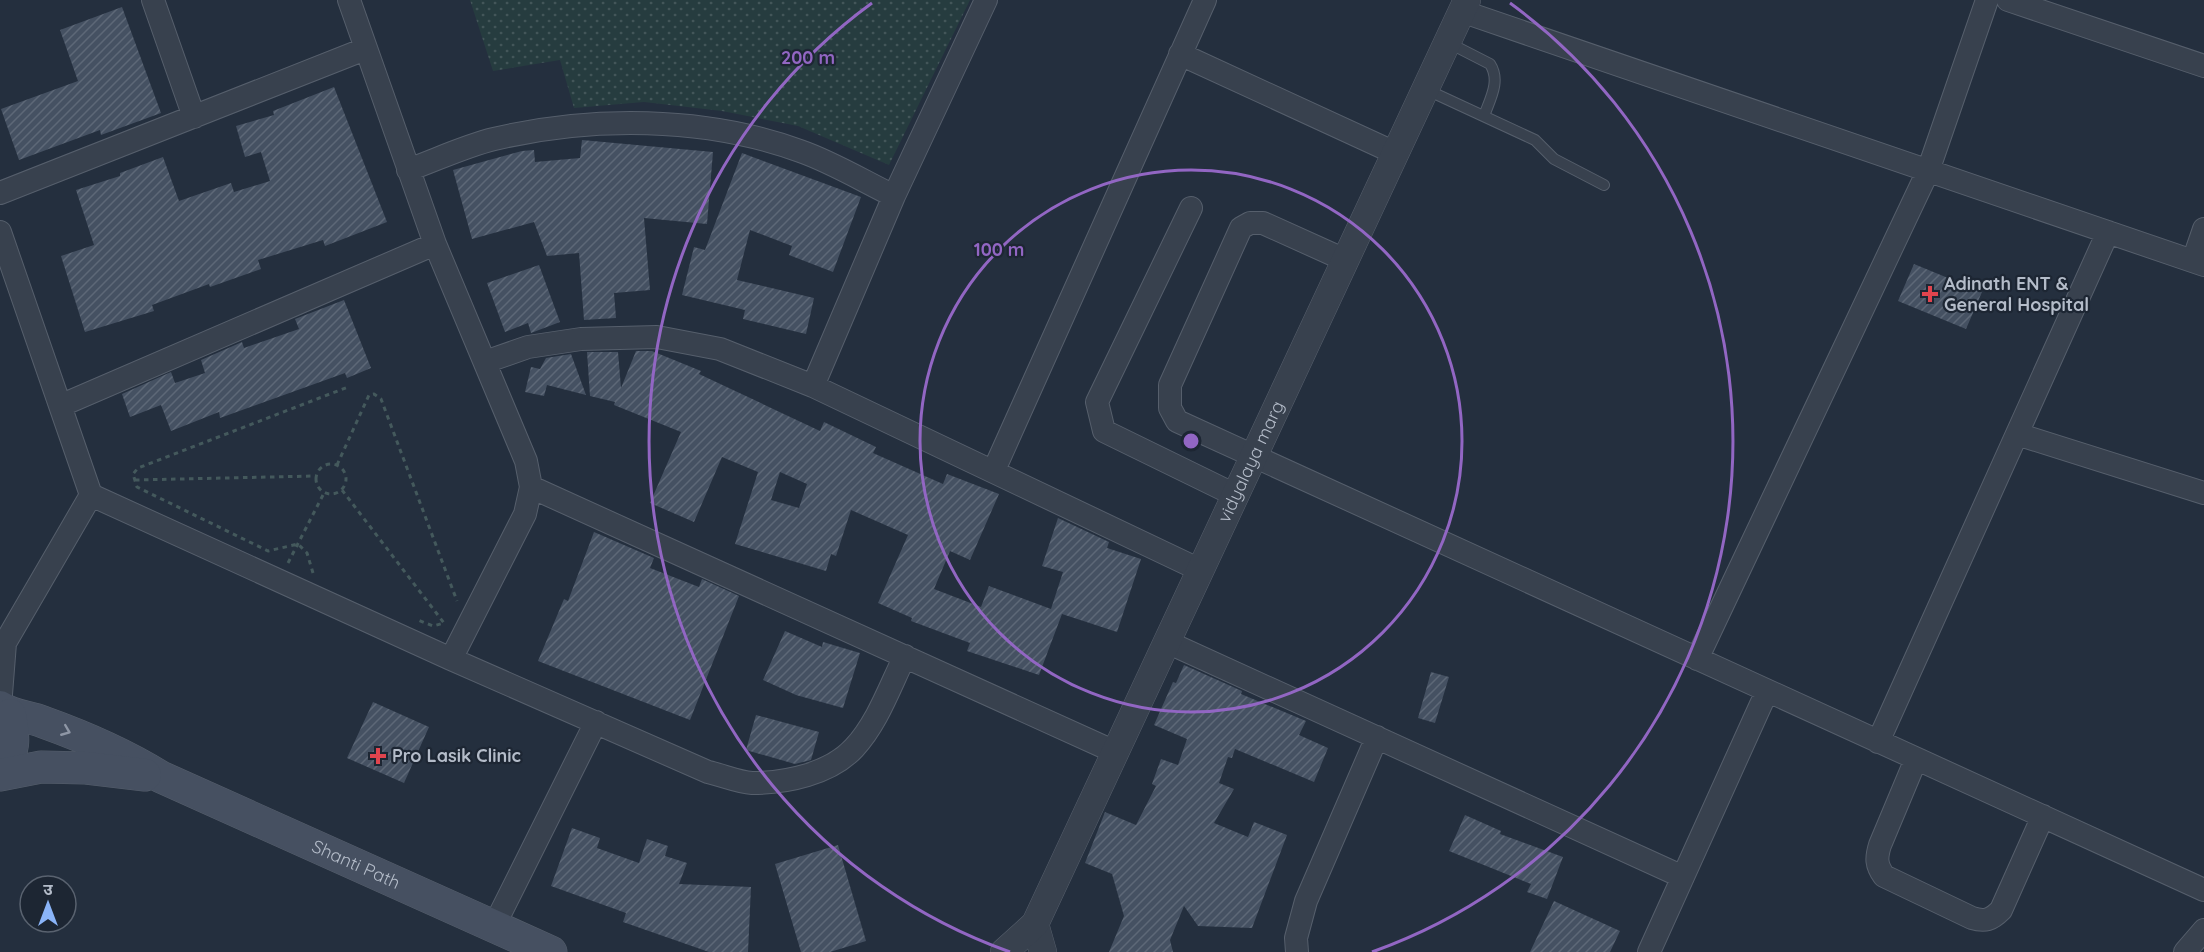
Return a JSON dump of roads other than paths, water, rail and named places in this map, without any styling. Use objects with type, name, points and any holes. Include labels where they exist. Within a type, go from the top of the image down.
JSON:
[{"type":"main road","points":[[0,770],[10,760],[13,746],[5,711],[40,721],[122,754],[161,777]]},
{"type":"main road","points":[[0,775],[41,767],[86,768],[161,777]]},
{"type":"main road","name":"Shanti Path","points":[[161,777],[551,952]]},
{"type":"street","points":[[153,0],[194,117]]},
{"type":"street","points":[[349,0],[435,244],[525,461],[531,487],[525,514],[451,659]]},
{"type":"street","points":[[813,386],[894,196],[986,0]]},
{"type":"street","points":[[994,470],[1205,0]]},
{"type":"street","points":[[1697,659],[1928,171],[1987,0]]},
{"type":"street","points":[[2008,0],[2204,66]]},
{"type":"street","points":[[1464,6],[1928,171],[2199,263],[2204,229]]},
{"type":"street","name":"vidyalaya marg","points":[[1035,924],[1464,6]]},
{"type":"street","points":[[0,194],[365,49]]},
{"type":"street","points":[[1180,54],[1395,153]]},
{"type":"street","points":[[408,170],[491,140],[548,128],[618,124],[681,126],[743,134],[801,151],[894,196]]},
{"type":"street","points":[[1191,208],[1097,402],[1099,419],[1104,431],[1235,495]]},
{"type":"street","points":[[1345,260],[1263,223],[1250,223],[1241,228],[1202,308],[1170,386],[1170,408],[1177,421],[1253,458],[2204,890]]},
{"type":"street","points":[[0,232],[62,405],[91,495],[451,659],[708,772],[750,783],[785,781],[823,769],[853,749],[873,723],[905,656]]},
{"type":"street","points":[[1878,742],[2108,232]]},
{"type":"street","points":[[62,405],[435,244]]},
{"type":"street","points":[[485,362],[528,347],[570,340],[657,337],[720,349],[813,386],[994,470],[1200,570]]},
{"type":"street","points":[[2017,434],[2204,494]]},
{"type":"street","points":[[531,487],[1115,752]]},
{"type":"street","points":[[5,711],[2,646],[91,495]]},
{"type":"street","points":[[1167,642],[1683,877]]},
{"type":"street","points":[[1648,952],[1767,691]]},
{"type":"street","points":[[494,926],[596,722]]},
{"type":"street","points":[[1296,952],[1296,938],[1306,901],[1377,737]]},
{"type":"street","points":[[1916,759],[1880,845],[1876,857],[1878,868],[1884,876],[1972,918],[1984,921],[1993,918],[2001,910],[2043,816]]},
{"type":"street","points":[[1004,952],[1035,924],[1043,952]]},
{"type":"street","points":[[2186,952],[2204,930]]},
{"type":"lane","points":[[1447,42],[1490,64],[1494,70],[1496,86],[1484,116]]},
{"type":"lane","points":[[1425,89],[1535,140],[1554,159],[1604,185]]},
{"type":"place","name":"Adinath ENT & General Hospital","points":[[1930,294]]},
{"type":"place","name":"Pro Lasik Clinic","points":[[378,756]]}]
